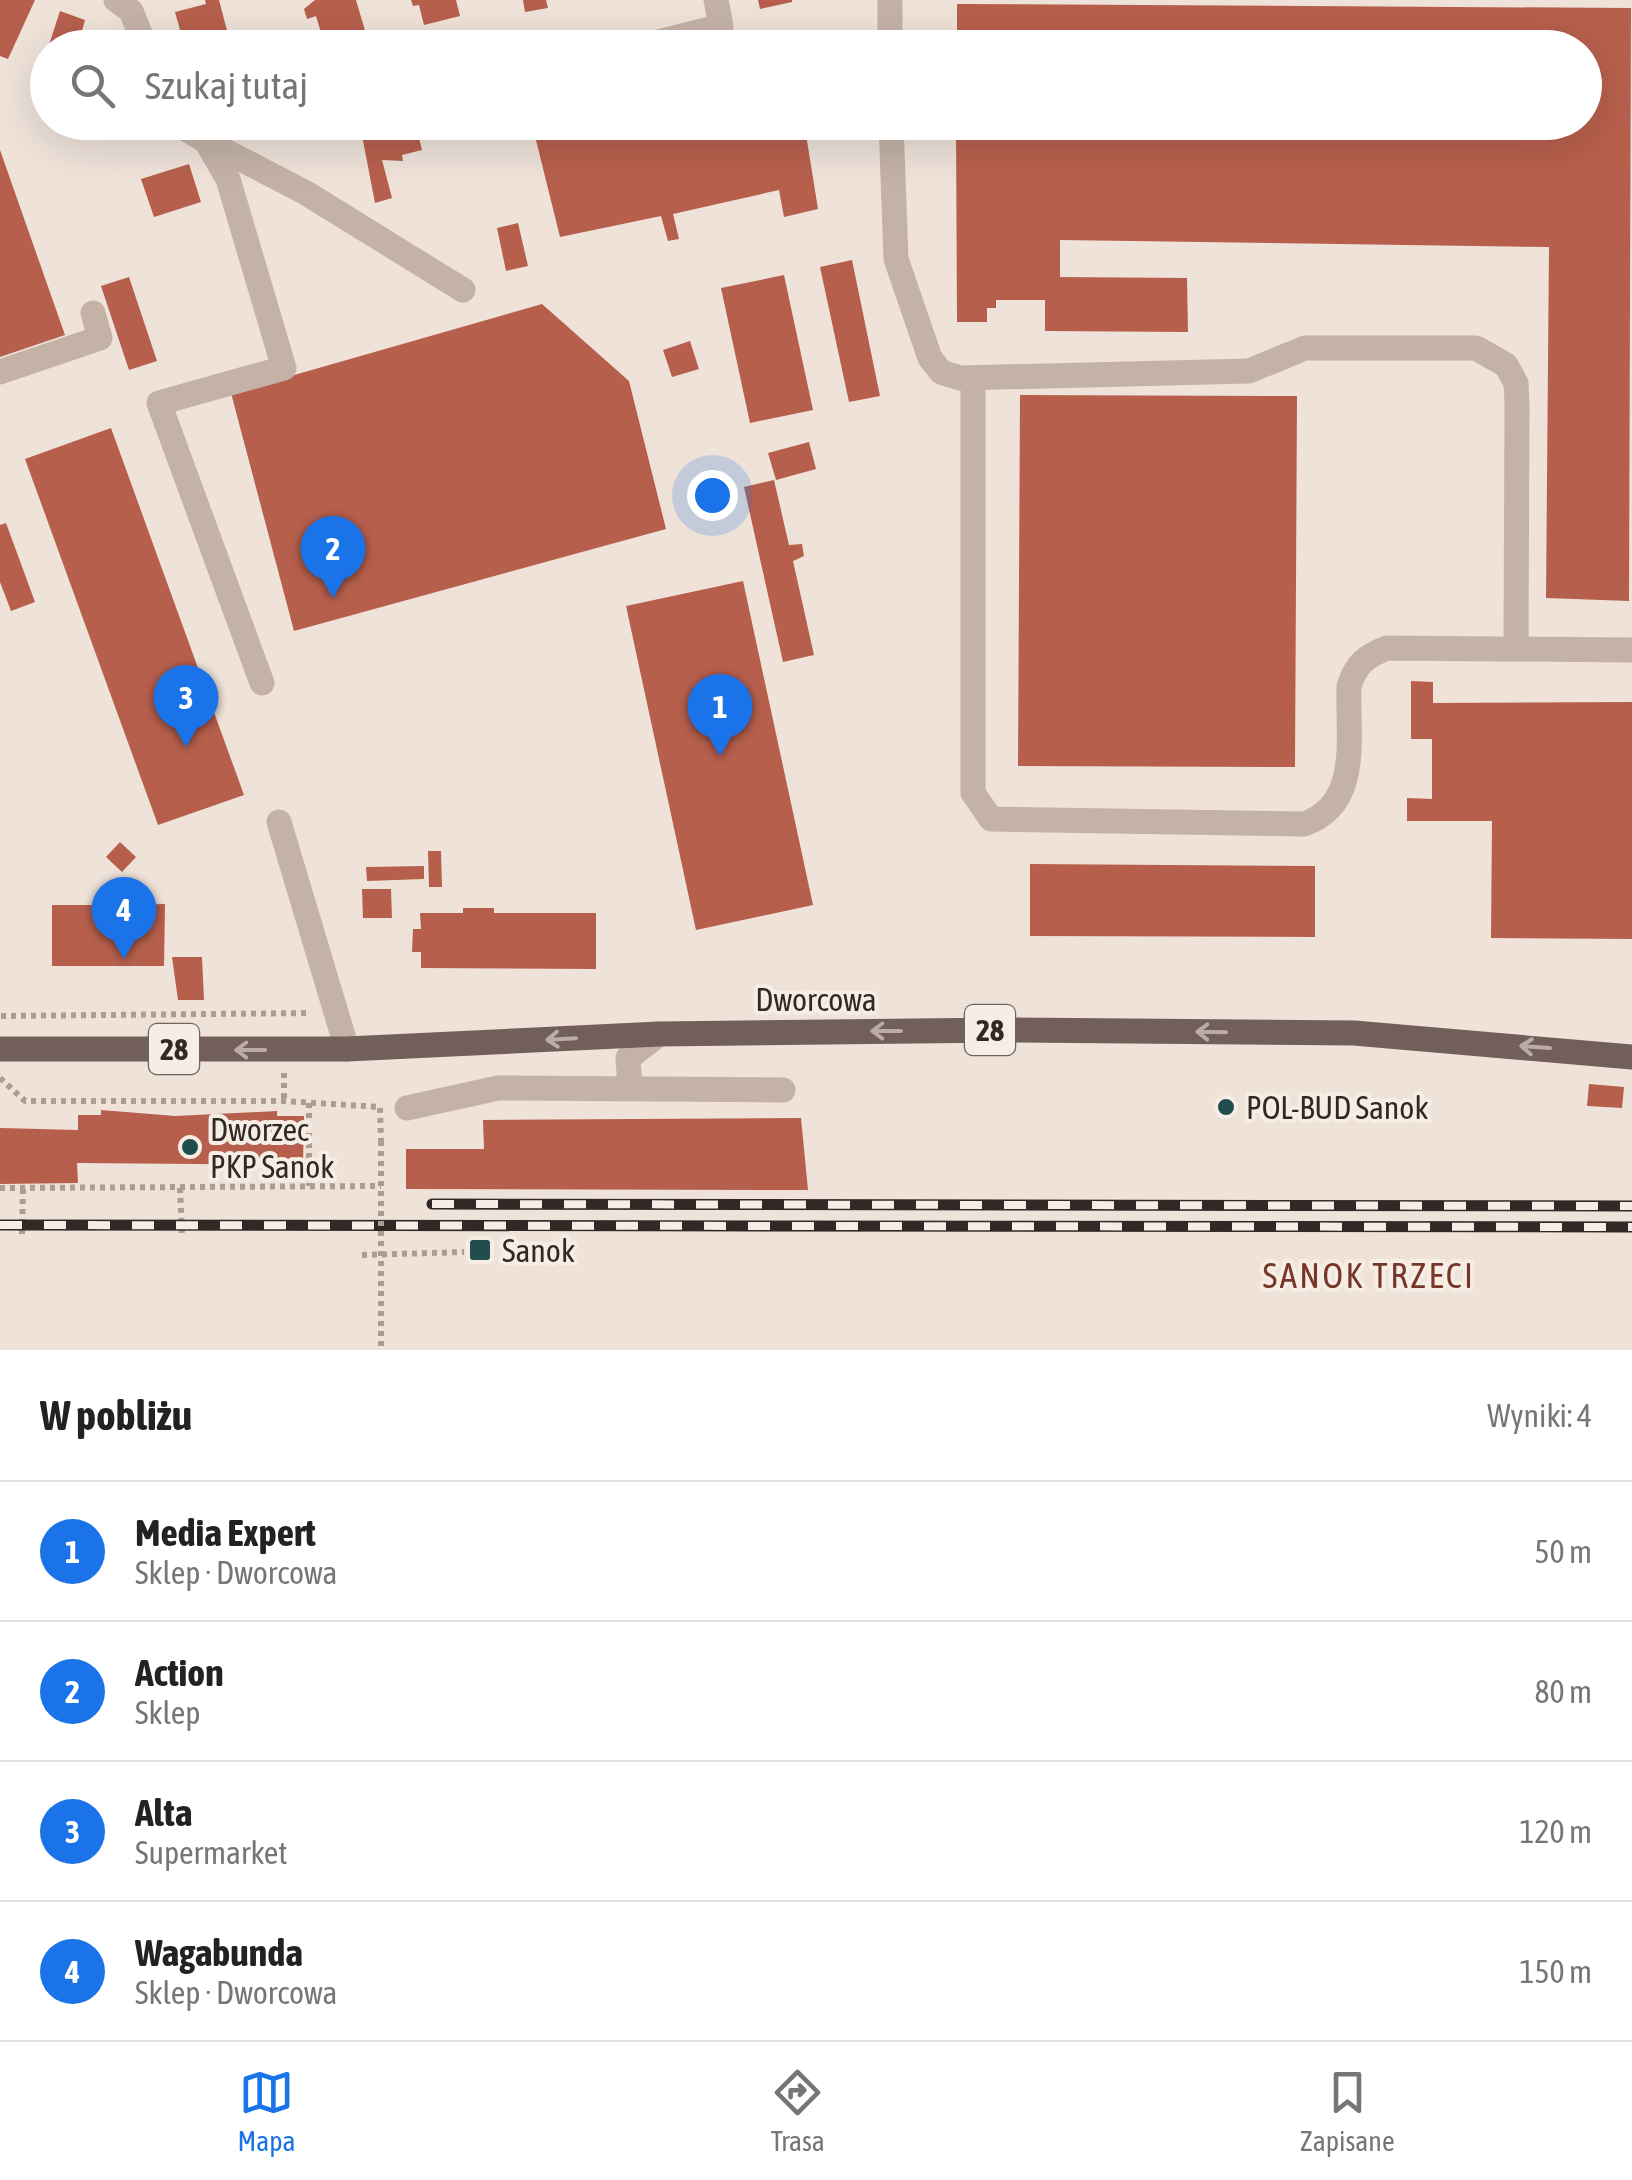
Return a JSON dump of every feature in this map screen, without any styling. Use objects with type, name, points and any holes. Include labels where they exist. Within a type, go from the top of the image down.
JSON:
[{"type":"main road","name":"Dworcowa","points":[[0,1050],[347,1049],[659,1034],[1354,1034],[1632,1057]]},
{"type":"street","points":[[116,0],[130,11],[138,30]]},
{"type":"street","points":[[704,30],[720,26],[716,0]]},
{"type":"street","points":[[890,0],[890,30]]},
{"type":"street","points":[[892,140],[896,259],[930,358],[942,372],[973,378],[1249,371],[1306,348],[1476,348],[1490,353],[1506,366],[1516,393],[1516,647]]},
{"type":"street","points":[[206,141],[228,179],[284,368],[159,403],[262,683]]},
{"type":"street","points":[[206,141],[306,193],[463,290]]},
{"type":"street","points":[[0,372],[100,338],[93,313]]},
{"type":"street","points":[[973,378],[973,793],[991,819],[1304,824],[1337,806],[1345,786],[1349,686],[1354,670],[1368,656],[1387,648],[1632,650]]},
{"type":"street","points":[[279,822],[347,1049]]},
{"type":"street","points":[[630,1087],[628,1058],[659,1034]]},
{"type":"street","points":[[407,1108],[498,1088],[783,1090]]},
{"type":"path","points":[[0,1016],[284,1011],[337,1014]]},
{"type":"path","points":[[284,1070],[284,1101]]},
{"type":"path","points":[[0,1078],[25,1100],[284,1101],[380,1108],[381,1350]]},
{"type":"path","points":[[309,1103],[309,1186]]},
{"type":"path","points":[[0,1188],[381,1186]]},
{"type":"path","points":[[22,1234],[23,1187]]},
{"type":"path","points":[[180,1188],[182,1234]]},
{"type":"path","points":[[365,1254],[464,1252]]},
{"type":"building","points":[[0,0],[35,0],[8,59],[0,56]]},
{"type":"building","points":[[205,0],[219,0],[227,30],[180,30],[175,12],[206,4]]},
{"type":"building","points":[[315,0],[356,0],[365,30],[320,30],[316,16],[307,19],[304,9]]},
{"type":"building","points":[[411,0],[456,0],[460,16],[424,25],[419,5],[413,6]]},
{"type":"building","points":[[523,0],[546,0],[548,8],[525,12]]},
{"type":"building","points":[[758,0],[792,0],[792,2],[760,9]]},
{"type":"building","points":[[957,4],[1631,8],[1629,601],[1546,598],[1549,247],[1060,240],[1060,277],[1187,278],[1188,332],[1045,331],[1045,300],[996,300],[996,308],[987,308],[987,322],[957,322],[956,140],[1602,140],[1602,30],[957,30]]},
{"type":"building","points":[[60,11],[85,20],[82,30],[54,30]]},
{"type":"building","points":[[363,140],[420,140],[422,150],[402,155],[403,161],[382,160],[392,198],[375,203]]},
{"type":"building","points":[[536,140],[807,140],[818,209],[784,217],[779,190],[673,214],[679,239],[668,241],[661,216],[560,237]]},
{"type":"building","points":[[0,150],[65,335],[0,357]]},
{"type":"building","points":[[189,164],[201,202],[154,217],[141,179]]},
{"type":"building","points":[[518,223],[528,266],[506,271],[497,228]]},
{"type":"building","points":[[852,260],[880,396],[849,402],[820,267]]},
{"type":"building","points":[[784,275],[813,410],[750,423],[721,288]]},
{"type":"building","points":[[129,277],[157,361],[129,370],[101,286]]},
{"type":"building","points":[[542,304],[629,381],[666,529],[294,631],[231,393]]},
{"type":"building","points":[[690,341],[699,369],[672,377],[663,350]]},
{"type":"building","points":[[1020,395],[1297,396],[1295,767],[1018,766]]},
{"type":"building","points":[[111,428],[244,795],[158,825],[25,459]]},
{"type":"building","points":[[809,442],[816,469],[776,480],[768,453]]},
{"type":"building","points":[[774,480],[789,545],[802,544],[804,556],[793,561],[814,655],[783,662],[744,487]]},
{"type":"building","points":[[6,523],[35,602],[11,611],[0,582],[0,525]]},
{"type":"building","points":[[743,581],[813,905],[696,930],[626,606]]},
{"type":"building","points":[[1411,681],[1433,682],[1433,703],[1632,702],[1632,939],[1491,938],[1492,821],[1407,821],[1407,798],[1432,799],[1432,739],[1411,739]]},
{"type":"building","points":[[120,842],[136,857],[122,872],[106,857]]},
{"type":"building","points":[[428,851],[441,851],[442,887],[429,887]]},
{"type":"building","points":[[1030,864],[1315,866],[1315,937],[1030,936]]},
{"type":"building","points":[[424,866],[424,879],[367,881],[366,867]]},
{"type":"building","points":[[362,889],[391,889],[392,918],[363,918]]},
{"type":"building","points":[[96,897],[126,897],[126,905],[165,904],[164,966],[52,966],[52,905],[96,905]]},
{"type":"building","points":[[463,908],[494,908],[494,913],[596,913],[596,969],[421,968],[421,952],[412,952],[413,929],[421,929],[420,913],[463,913]]},
{"type":"building","points":[[172,957],[202,957],[204,1000],[178,1000]]},
{"type":"building","points":[[1589,1084],[1624,1087],[1622,1108],[1587,1106]]},
{"type":"building","name":"Dworzec PKP Sanok","points":[[101,1110],[175,1116],[277,1111],[277,1116],[304,1116],[303,1165],[77,1163],[78,1183],[0,1184],[0,1128],[78,1130],[78,1115],[101,1115]]},
{"type":"building","points":[[801,1118],[808,1190],[406,1189],[406,1149],[484,1149],[483,1120]]},
{"type":"railway","points":[[432,1204],[1632,1206]]},
{"type":"railway","points":[[0,1225],[1632,1227]]},
{"type":"place","name":"Action","points":[[333,598]]},
{"type":"place","name":"Alta","points":[[186,747]]},
{"type":"place","name":"Media Expert","points":[[720,756]]},
{"type":"place","name":"Wagabunda","points":[[124,959]]},
{"type":"place","name":"POL-BUD Sanok","points":[[1226,1107]]},
{"type":"place","name":"Dworzec PKP Sanok","points":[[190,1147]]},
{"type":"place","name":"Sanok","points":[[480,1250]]},
{"type":"district","name":"SANOK TRZECI","points":[[1369,1275]]}]
